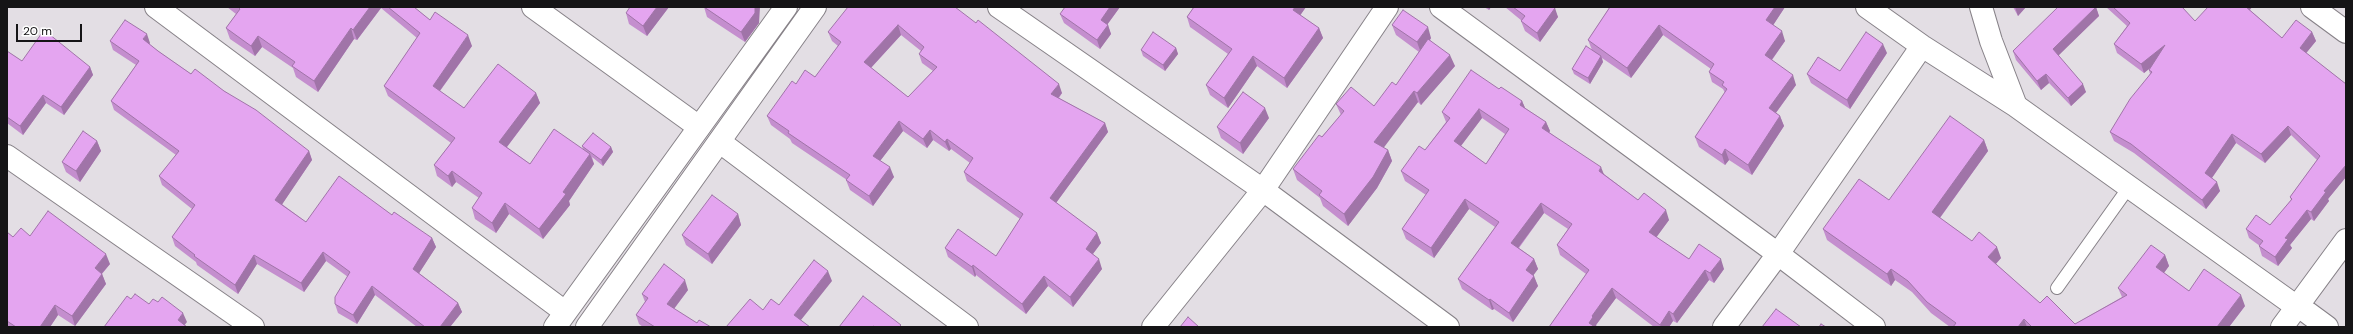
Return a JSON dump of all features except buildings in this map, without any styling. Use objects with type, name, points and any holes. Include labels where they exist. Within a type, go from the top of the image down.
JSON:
[{"type":"street","points":[[156,7],[560,320],[786,7]]},
{"type":"street","points":[[533,7],[699,127]]},
{"type":"street","points":[[588,327],[815,7]]},
{"type":"street","points":[[999,7],[1263,190],[1448,327]]},
{"type":"street","points":[[1153,327],[1263,190],[1387,7]]},
{"type":"street","points":[[1442,7],[1778,254],[1874,327]]},
{"type":"street","points":[[1867,7],[1922,46],[2016,106],[2129,187],[2301,316],[2327,327]]},
{"type":"street","points":[[1981,7],[1991,41],[2016,106]]},
{"type":"street","points":[[2312,7],[2346,32]]},
{"type":"street","points":[[1724,327],[1778,254],[1922,46]]},
{"type":"street","points":[[720,142],[967,327]]},
{"type":"street","points":[[7,156],[253,327]]},
{"type":"street","points":[[2301,316],[2346,240]]},
{"type":"street","points":[[2282,327],[2301,316],[2346,260]]},
{"type":"lane","points":[[2057,288],[2129,187]]}]
